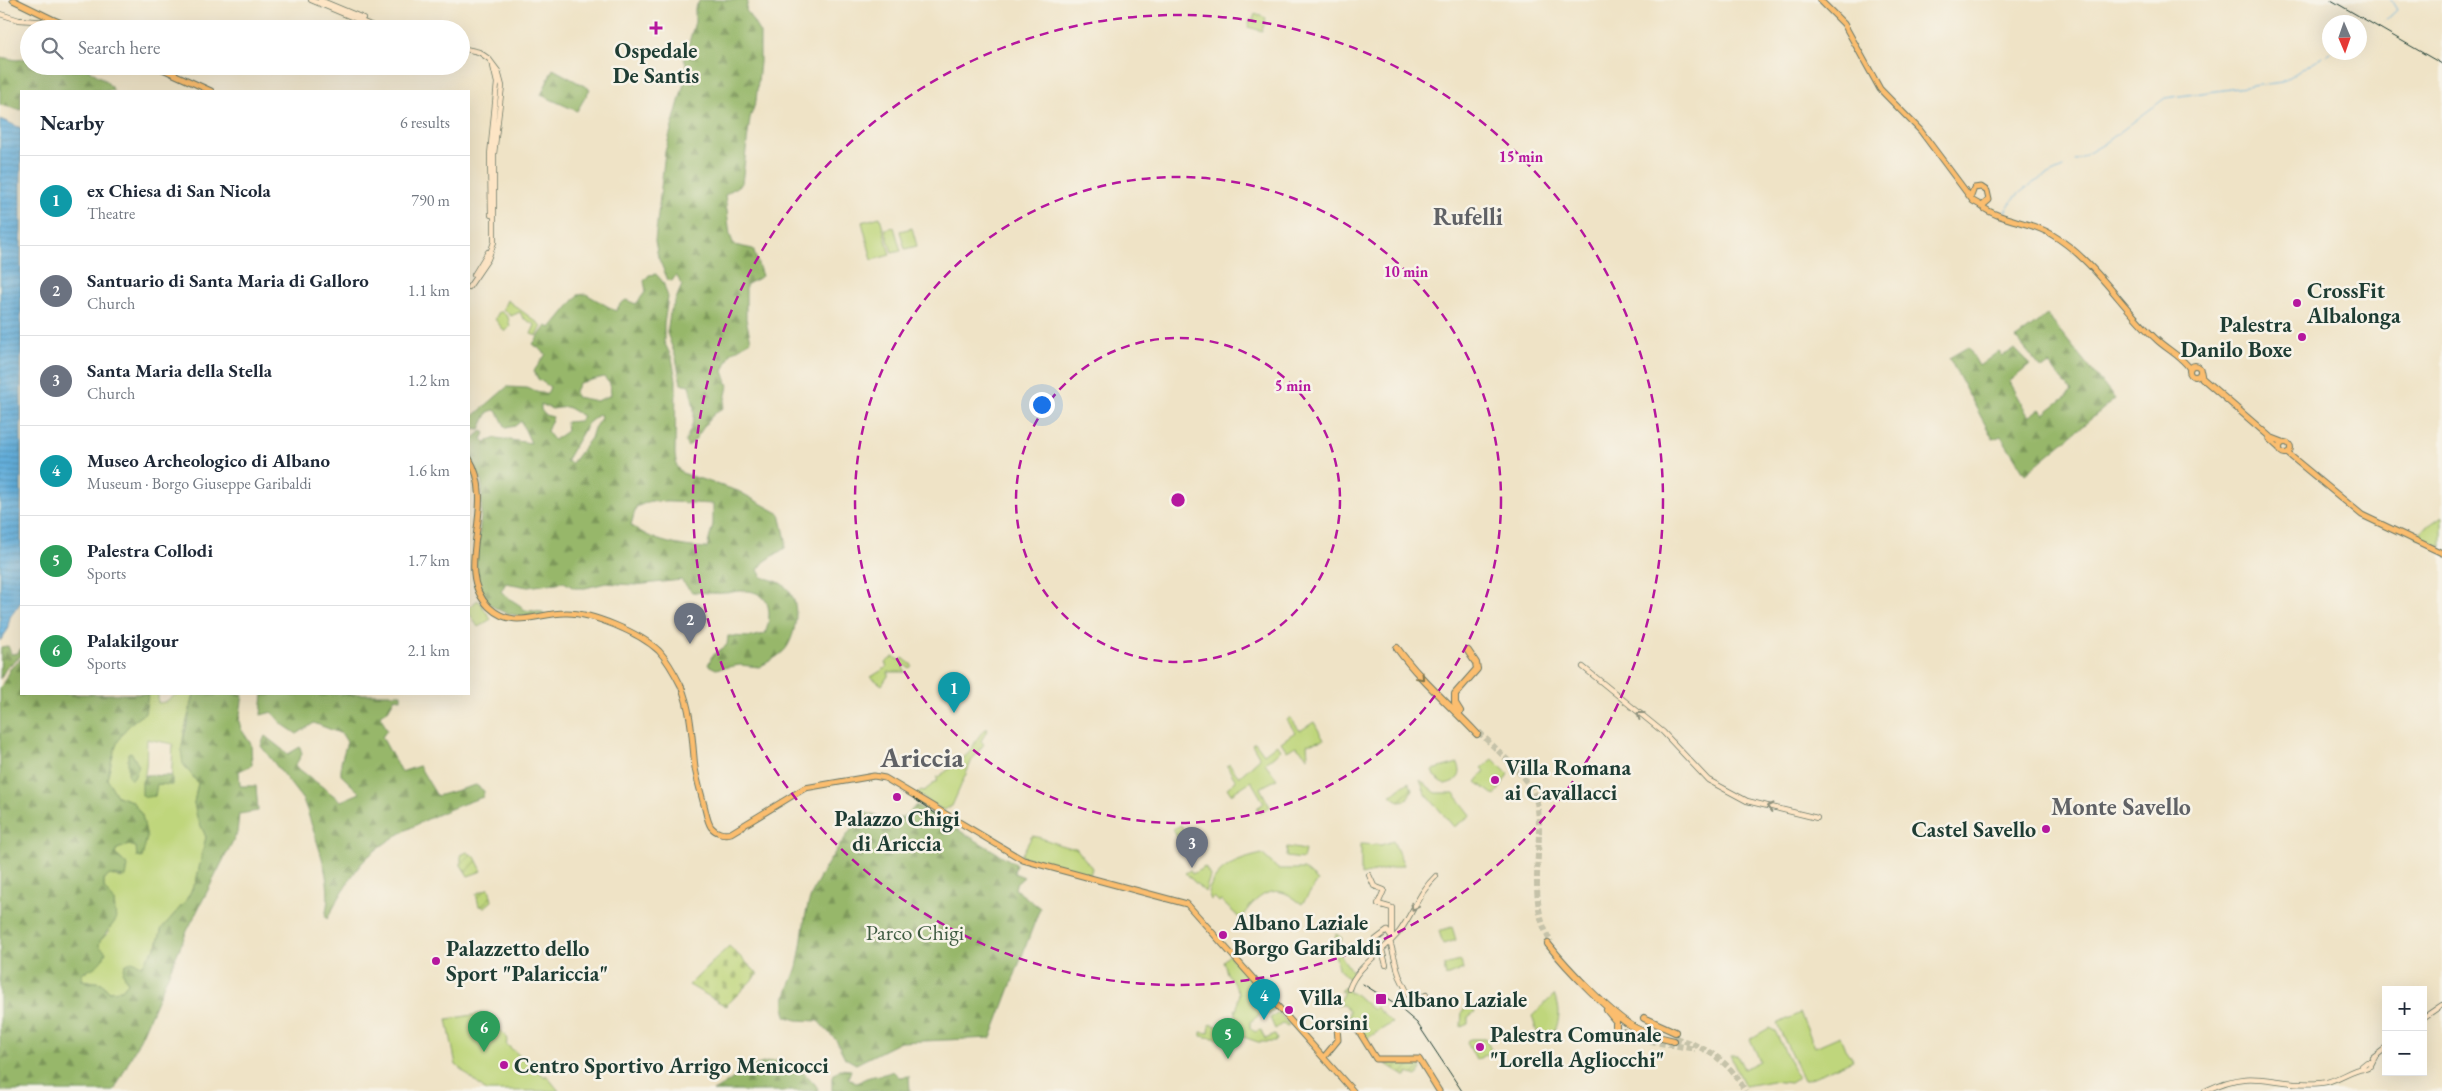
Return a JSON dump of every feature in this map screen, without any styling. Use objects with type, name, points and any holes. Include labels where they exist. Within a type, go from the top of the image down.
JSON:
[{"type":"highway","points":[[1397,648],[1432,689],[1449,703],[1478,733],[1457,708],[1454,700],[1455,693],[1474,675],[1477,669],[1468,651]]},
{"type":"highway","points":[[1550,943],[1607,1009],[1616,1021],[1619,1030],[1636,1030],[1674,1037],[1644,1018]]},
{"type":"highway","points":[[1572,969],[1619,1011],[1636,1030]]},
{"type":"highway","points":[[1585,984],[1636,1030]]},
{"type":"main road","points":[[13,0],[49,20]]},
{"type":"main road","points":[[310,0],[358,20]]},
{"type":"main road","points":[[320,0],[366,20]]},
{"type":"main road","points":[[1820,0],[1845,26],[1883,92],[1920,130],[1971,196],[1973,202],[1993,213],[2038,227],[2067,244],[2105,282],[2155,338],[2190,367],[2192,375],[2280,448],[2282,453],[2288,451]]},
{"type":"main road","points":[[0,14],[20,20]]},
{"type":"main road","points":[[470,51],[488,57],[497,67],[501,79],[494,154],[491,244],[470,280]]},
{"type":"main road","points":[[176,75],[209,90]]},
{"type":"main road","points":[[1956,179],[1986,190],[1993,213]]},
{"type":"main road","points":[[1971,196],[1976,187]]},
{"type":"main road","points":[[1981,206],[1988,200]]},
{"type":"main road","points":[[470,286],[493,247],[492,204]]},
{"type":"main road","points":[[2190,367],[2199,367],[2202,378],[2270,437],[2290,444],[2288,451]]},
{"type":"main road","points":[[2196,377],[2201,372]]},
{"type":"main road","points":[[2280,448],[2283,442]]},
{"type":"main road","points":[[2288,451],[2362,515],[2442,553]]},
{"type":"main road","points":[[470,460],[477,473],[480,488],[474,572],[476,584],[483,600],[495,612],[517,620],[564,613],[590,617],[626,631],[653,646],[668,663],[684,697],[692,728],[696,770],[708,819],[715,830],[723,834],[730,833],[798,791],[818,785],[865,778],[885,778],[1007,852],[1031,863],[1181,902],[1196,911],[1353,1091]]},
{"type":"main road","points":[[1583,668],[1662,732],[1708,780],[1747,801],[1817,818]]},
{"type":"main road","points":[[1369,875],[1374,886],[1384,890],[1378,904],[1392,908],[1392,938],[1399,974],[1412,1002],[1426,995]]},
{"type":"main road","points":[[1349,989],[1359,972],[1382,950],[1408,918],[1423,890],[1436,876]]},
{"type":"main road","points":[[1375,940],[1387,931],[1392,938]]},
{"type":"main road","points":[[1382,950],[1386,966]]},
{"type":"main road","points":[[2427,1015],[2442,1005]]},
{"type":"main road","points":[[1324,1057],[1338,1041],[1337,1027],[1346,1023],[1354,1026],[1372,1056],[1379,1060],[1419,1059],[1439,1091]]},
{"type":"main road","points":[[2204,1091],[2230,1080],[2249,1077],[2305,1083],[2326,1083],[2369,1064],[2382,1051]]},
{"type":"green space","points":[[700,0],[748,0],[746,10],[760,33],[760,62],[756,101],[750,118],[742,183],[725,195],[730,235],[734,245],[753,249],[762,276],[746,285],[746,319],[751,341],[731,353],[723,371],[728,386],[723,408],[712,416],[688,447],[685,442],[692,426],[693,402],[689,385],[681,383],[676,358],[667,333],[670,313],[682,285],[676,275],[672,281],[668,280],[658,257],[655,241],[665,152],[688,69],[684,59],[695,22],[695,8]]},
{"type":"green space","points":[[1255,14],[1266,18],[1262,31],[1248,27],[1250,20],[1257,22],[1253,20]]},
{"type":"green space","points":[[0,57],[20,60],[20,75],[97,75],[106,81],[113,90],[20,90],[20,110],[0,105]]},
{"type":"green space","points":[[553,69],[590,89],[577,111],[541,95]]},
{"type":"green space","points":[[880,217],[890,255],[872,260],[862,222]]},
{"type":"green space","points":[[894,227],[901,251],[892,253],[885,229]]},
{"type":"green space","points":[[912,228],[917,246],[905,249],[900,231]]},
{"type":"green space","points":[[656,274],[663,282],[668,297],[664,324],[664,342],[672,358],[676,380],[675,455],[677,467],[682,473],[738,491],[780,514],[786,540],[785,548],[764,562],[758,570],[762,577],[778,582],[787,588],[792,596],[796,613],[794,631],[785,650],[759,667],[740,665],[716,669],[708,665],[712,656],[727,645],[728,636],[750,637],[765,634],[769,618],[767,604],[764,598],[750,591],[728,593],[692,592],[681,580],[635,585],[606,583],[585,588],[574,588],[564,582],[528,587],[506,583],[501,591],[507,597],[525,610],[543,612],[545,615],[521,616],[499,610],[490,604],[478,586],[475,567],[482,488],[481,479],[470,458],[470,435],[474,438],[482,431],[485,433],[482,439],[485,442],[496,438],[531,443],[521,421],[515,426],[506,428],[498,412],[494,410],[488,412],[480,429],[470,428],[470,419],[507,387],[526,388],[547,394],[550,387],[538,379],[534,371],[546,354],[533,344],[546,326],[551,328],[578,295],[586,294],[616,311],[620,304],[626,300],[636,304],[646,291],[644,281],[649,275]],"holes":[[[604,377],[610,384],[611,395],[597,401],[576,397],[575,391],[579,383]],[[541,404],[552,409],[567,407],[583,416],[579,421],[566,422],[567,431],[554,440],[547,431],[553,417],[545,415],[541,410]],[[600,414],[601,418],[594,428],[591,438],[572,463],[566,461],[588,423]],[[650,501],[713,504],[713,524],[707,548],[667,543],[648,536],[631,525],[636,507]]]},
{"type":"green space","points":[[507,300],[542,326],[537,336],[531,334],[535,325],[523,318],[520,312],[511,316],[503,309]]},
{"type":"green space","points":[[499,312],[508,317],[510,327],[505,332],[495,319]]},
{"type":"green space","points":[[2047,315],[2115,399],[2025,474],[2001,436],[1993,439],[1949,358],[1968,347],[1979,366],[1999,351],[2002,356],[2015,349],[2030,365],[2009,382],[2027,414],[2030,416],[2040,409],[2044,414],[2072,392],[2049,364],[2042,369],[2016,338]]},
{"type":"green space","points":[[2442,516],[2442,547],[2414,536]]},
{"type":"green space","points":[[478,600],[491,619],[478,627],[470,615],[470,606]]},
{"type":"green space","points":[[8,646],[11,654],[18,653],[20,650],[20,657],[6,668],[0,679],[1,647]]},
{"type":"green space","points":[[893,657],[901,661],[903,658],[912,665],[910,668],[904,665],[903,668],[906,672],[888,672],[888,676],[882,685],[871,677],[887,667],[885,663]]},
{"type":"green space","points":[[20,660],[20,695],[148,695],[145,713],[128,727],[118,741],[107,779],[117,796],[132,801],[142,815],[147,837],[142,858],[137,857],[136,847],[129,845],[117,849],[115,854],[128,866],[126,877],[110,875],[104,879],[104,888],[114,901],[116,920],[100,941],[99,946],[106,952],[102,960],[97,966],[82,973],[82,980],[102,983],[108,991],[122,990],[128,983],[123,973],[125,965],[132,961],[142,965],[157,945],[162,928],[185,902],[196,882],[206,837],[197,817],[194,803],[198,783],[183,764],[181,750],[194,695],[243,695],[239,721],[241,729],[251,744],[252,765],[239,771],[240,786],[256,786],[258,811],[239,814],[237,833],[187,931],[142,1035],[114,1091],[0,1091],[0,689],[10,669]]},
{"type":"green space","points":[[148,695],[158,695],[158,703],[165,702],[176,695],[194,695],[185,729],[183,751],[185,762],[198,783],[194,803],[197,817],[206,837],[196,882],[185,902],[162,928],[157,945],[142,965],[137,965],[123,973],[128,983],[122,990],[108,991],[102,983],[82,980],[82,973],[87,972],[100,941],[109,932],[114,901],[104,888],[104,879],[110,875],[122,878],[125,863],[115,854],[117,849],[129,845],[137,847],[142,815],[132,802],[117,796],[107,779],[118,741],[135,720],[145,713]],"holes":[[[147,739],[173,744],[171,785],[142,782],[146,767]]]},
{"type":"green space","points":[[263,695],[401,695],[401,699],[395,698],[388,710],[380,715],[387,730],[382,737],[401,772],[419,766],[437,796],[476,785],[484,791],[483,797],[433,817],[397,835],[381,846],[357,869],[327,919],[325,916],[328,890],[326,876],[307,810],[303,800],[261,746],[265,736],[288,754],[300,747],[302,754],[295,766],[341,801],[360,793],[341,775],[341,762],[347,742],[342,734],[314,723],[297,734],[282,724],[272,712],[261,715]]},
{"type":"green space","points":[[1290,717],[1300,731],[1314,722],[1324,740],[1307,744],[1308,757],[1296,746],[1287,751],[1281,742],[1295,732],[1287,720]]},
{"type":"green space","points":[[986,729],[988,729],[981,741],[984,744],[972,760],[952,806],[943,810],[916,794],[921,790],[924,791],[938,780],[936,778],[966,756]]},
{"type":"green space","points":[[1255,742],[1264,754],[1277,744],[1281,750],[1265,763],[1277,779],[1260,788],[1270,807],[1260,813],[1257,808],[1264,803],[1251,781],[1231,794],[1227,788],[1236,781],[1227,766],[1229,764],[1239,777],[1260,758],[1252,744]]},
{"type":"green space","points":[[131,752],[139,766],[134,778],[131,779],[128,777],[128,753]]},
{"type":"green space","points":[[1493,759],[1508,774],[1495,796],[1476,782],[1485,771],[1482,768]]},
{"type":"green space","points":[[1458,763],[1460,775],[1453,781],[1445,784],[1434,776],[1432,770]]},
{"type":"green space","points":[[146,775],[172,776],[172,785],[157,784],[155,796],[146,797],[142,795],[142,782]]},
{"type":"green space","points":[[1420,780],[1436,793],[1454,793],[1471,815],[1454,827],[1425,793]]},
{"type":"green space","points":[[1409,782],[1412,789],[1407,800],[1399,801],[1390,795]]},
{"type":"green space","name":"Parco Chigi","points":[[916,805],[1016,864],[1014,873],[1024,877],[1016,884],[1015,889],[1040,908],[991,1038],[900,1042],[856,1064],[845,1058],[836,1040],[818,1021],[797,1020],[787,1017],[784,1005],[785,999],[797,967],[811,896],[815,885],[835,853],[863,812],[892,819],[904,816]]},
{"type":"green space","points":[[1181,825],[1191,843],[1187,845],[1184,839],[1179,841],[1173,829]]},
{"type":"green space","points":[[1032,836],[1076,848],[1092,868],[1090,875],[1021,856]]},
{"type":"green space","points":[[1393,841],[1404,865],[1361,875],[1361,844],[1381,845]]},
{"type":"green space","points":[[1287,847],[1305,850],[1303,859],[1286,857]]},
{"type":"green space","points":[[467,852],[475,857],[482,871],[468,876],[461,865],[461,855]]},
{"type":"green space","points":[[1262,854],[1278,869],[1304,869],[1318,881],[1302,904],[1285,893],[1271,892],[1254,902],[1241,919],[1221,901],[1219,902],[1214,897],[1211,900],[1208,892],[1222,870],[1236,862]]},
{"type":"green space","points":[[1205,867],[1210,876],[1205,892],[1185,873],[1190,870],[1192,874]]},
{"type":"green space","points":[[489,888],[492,901],[485,907],[479,906],[476,894]]},
{"type":"green space","points":[[1452,927],[1456,940],[1443,944],[1439,931]]},
{"type":"green space","points":[[1336,934],[1342,938],[1339,941],[1340,954],[1354,975],[1350,981],[1338,968],[1334,947]]},
{"type":"green space","points":[[729,946],[758,974],[726,1006],[689,985]]},
{"type":"green space","points":[[1229,955],[1276,1009],[1268,1015],[1263,1012],[1250,1022],[1250,1028],[1255,1032],[1261,1030],[1265,1039],[1275,1035],[1277,1039],[1275,1042],[1258,1042],[1241,1036],[1235,1009],[1237,1009],[1239,992],[1227,973],[1223,961]]},
{"type":"green space","points":[[1461,961],[1463,969],[1446,976],[1444,965]]},
{"type":"green space","points":[[1342,988],[1348,988],[1348,992],[1355,994],[1373,1010],[1376,1007],[1392,1023],[1366,1039],[1349,1022],[1349,1010],[1343,1005],[1337,1005],[1344,992],[1340,991]]},
{"type":"green space","points":[[1554,995],[1559,1013],[1555,1031],[1538,1035],[1532,1016]]},
{"type":"green space","points":[[1471,1006],[1475,1012],[1468,1017],[1468,1024],[1461,1027],[1462,1011]]},
{"type":"green space","points":[[486,1013],[508,1039],[506,1044],[545,1077],[546,1075],[559,1091],[486,1091],[456,1065],[447,1019]]},
{"type":"green space","points":[[1279,1013],[1289,1025],[1287,1026],[1283,1023],[1275,1029],[1270,1018]]},
{"type":"green space","points":[[1800,1013],[1815,1047],[1840,1036],[1845,1049],[1853,1060],[1804,1081],[1777,1024]]},
{"type":"green space","points":[[1210,1024],[1217,1026],[1221,1031],[1220,1039],[1201,1036],[1201,1032],[1209,1033]]},
{"type":"green space","points":[[1769,1028],[1775,1031],[1798,1078],[1790,1083],[1772,1081],[1745,1086],[1730,1055],[1737,1055],[1744,1069],[1760,1061],[1750,1039]]},
{"type":"green space","name":"Palestra Comunale \"Lorella Agliocchi\"","points":[[1470,1039],[1486,1039],[1492,1052],[1476,1060],[1467,1042]]},
{"type":"green space","points":[[776,1061],[782,1062],[807,1076],[819,1091],[713,1091],[751,1068]]},
{"type":"green space","points":[[1418,1061],[1422,1069],[1417,1076],[1408,1073],[1406,1077],[1386,1064]]},
{"type":"green space","points":[[840,1069],[851,1070],[848,1078],[858,1083],[866,1078],[893,1071],[899,1077],[909,1076],[910,1091],[843,1091],[843,1089],[832,1091],[832,1076]]},
{"type":"water","points":[[0,119],[20,128],[20,603],[10,617],[7,631],[0,641]]},
{"type":"waterway","points":[[2385,21],[2397,10],[2391,0]]},
{"type":"waterway","points":[[2075,161],[2104,144],[2165,98],[2282,82],[2321,57]]},
{"type":"waterway","points":[[2005,212],[2015,197],[2022,191],[2038,180],[2063,168]]},
{"type":"tunnel","points":[[1479,732],[1518,771],[1535,795],[1539,824],[1538,903],[1545,929],[1551,942]]},
{"type":"tunnel","points":[[1633,1035],[1655,1042],[1695,1049]]},
{"type":"tunnel","points":[[1675,1038],[1707,1051],[1724,1063],[1739,1080],[1745,1091]]},
{"type":"railway","points":[[2331,0],[2442,64]]},
{"type":"railway","points":[[913,798],[939,816]]},
{"type":"railway","points":[[1363,984],[1396,1005],[1417,1023],[1462,1091]]},
{"type":"place","name":"Ospedale De Santis","points":[[656,28]]},
{"type":"place","name":"CrossFit Albalonga","points":[[2297,303]]},
{"type":"place","name":"Palestra Danilo Boxe","points":[[2302,337]]},
{"type":"place","name":"Santuario di Santa Maria di Galloro","points":[[690,644]]},
{"type":"place","name":"ex Chiesa di San Nicola","points":[[954,713]]},
{"type":"place","name":"Villa Romana ai Cavallacci","points":[[1495,780]]},
{"type":"place","name":"Palazzo Chigi di Ariccia","points":[[897,797]]},
{"type":"place","name":"Castel Savello","points":[[2046,829]]},
{"type":"place","name":"Santa Maria della Stella","points":[[1192,868]]},
{"type":"place","name":"Albano Laziale Borgo Garibaldi","points":[[1223,935]]},
{"type":"place","name":"Palazzetto dello Sport \"Palariccia\"","points":[[436,961]]},
{"type":"place","name":"Albano Laziale","points":[[1381,999]]},
{"type":"place","name":"Villa Corsini","points":[[1289,1010]]},
{"type":"place","name":"Museo Archeologico di Albano","points":[[1264,1020]]},
{"type":"place","name":"Palestra Comunale \"Lorella Agliocchi\"","points":[[1480,1047]]},
{"type":"place","name":"Palakilgour","points":[[484,1052]]},
{"type":"place","name":"Palestra Collodi","points":[[1228,1059]]},
{"type":"place","name":"Centro Sportivo Arrigo Menicocci","points":[[504,1065]]},
{"type":"district","name":"Rufelli","points":[[1468,216]]},
{"type":"district","name":"Ariccia","points":[[922,757]]},
{"type":"district","name":"Monte Savello","points":[[2121,806]]}]
